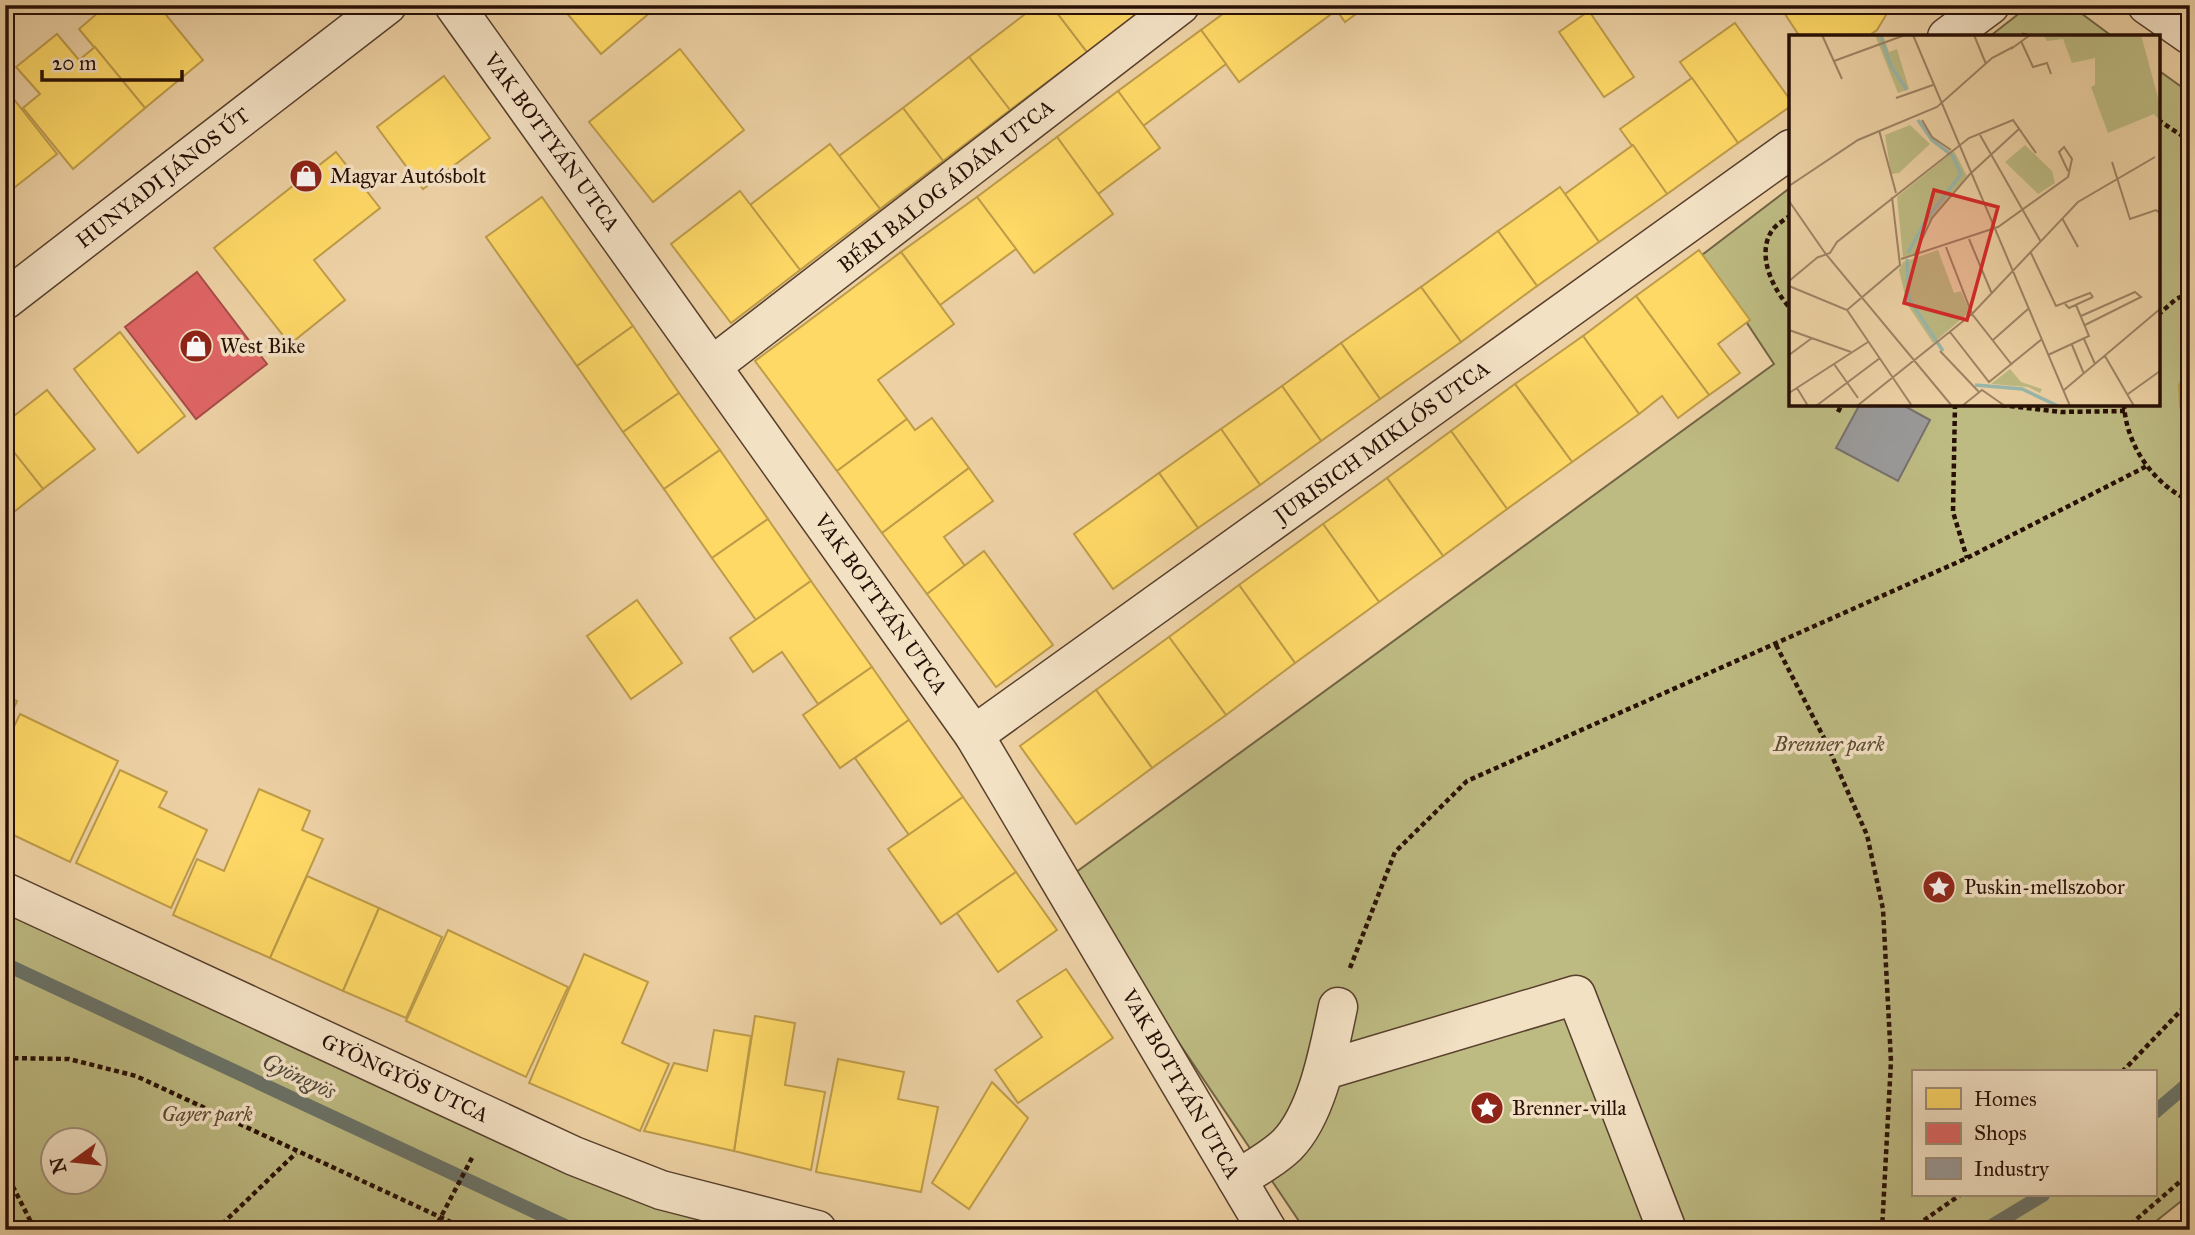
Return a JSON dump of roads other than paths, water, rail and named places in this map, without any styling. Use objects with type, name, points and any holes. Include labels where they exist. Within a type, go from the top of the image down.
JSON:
[{"type":"street","name":"HUNYADI JÁNOS ÚT","points":[[5,300],[387,5]]},
{"type":"street","name":"VAK BOTTYÁN UTCA","points":[[454,5],[974,735],[1267,1230]]},
{"type":"street","name":"BÉRI BALOG ÁDÁM UTCA","points":[[712,366],[1180,5]]},
{"type":"street","points":[[1950,35],[1990,5]]},
{"type":"street","points":[[2147,5],[2190,35]]},
{"type":"street","name":"JURISICH MIKLÓS UTCA","points":[[974,735],[1789,150]]},
{"type":"street","name":"GYÖNGYÖS UTCA","points":[[5,892],[574,1156],[661,1190],[817,1230]]},
{"type":"street","points":[[1325,1070],[1576,995],[1667,1230]]},
{"type":"street","points":[[1237,1179],[1266,1162],[1288,1143],[1309,1107],[1325,1070],[1338,1007]]},
{"type":"waterway","name":"Gyöngyös","points":[[5,964],[574,1230]]},
{"type":"waterway","name":"Gyöngyös","points":[[2156,1111],[2190,1082]]},
{"type":"waterway","name":"Gyöngyös","points":[[1985,1230],[2041,1196]]},
{"type":"place","name":"Magyar Autósbolt","points":[[306,176]]},
{"type":"place","name":"West Bike","points":[[196,346]]},
{"type":"place","name":"Puskin-mellszobor","points":[[1939,887]]},
{"type":"place","name":"Brenner-villa","points":[[1487,1108]]},
{"type":"park label","name":"Brenner park","points":[[1829,744]]},
{"type":"park label","name":"Gayer park","points":[[207,1114]]}]
